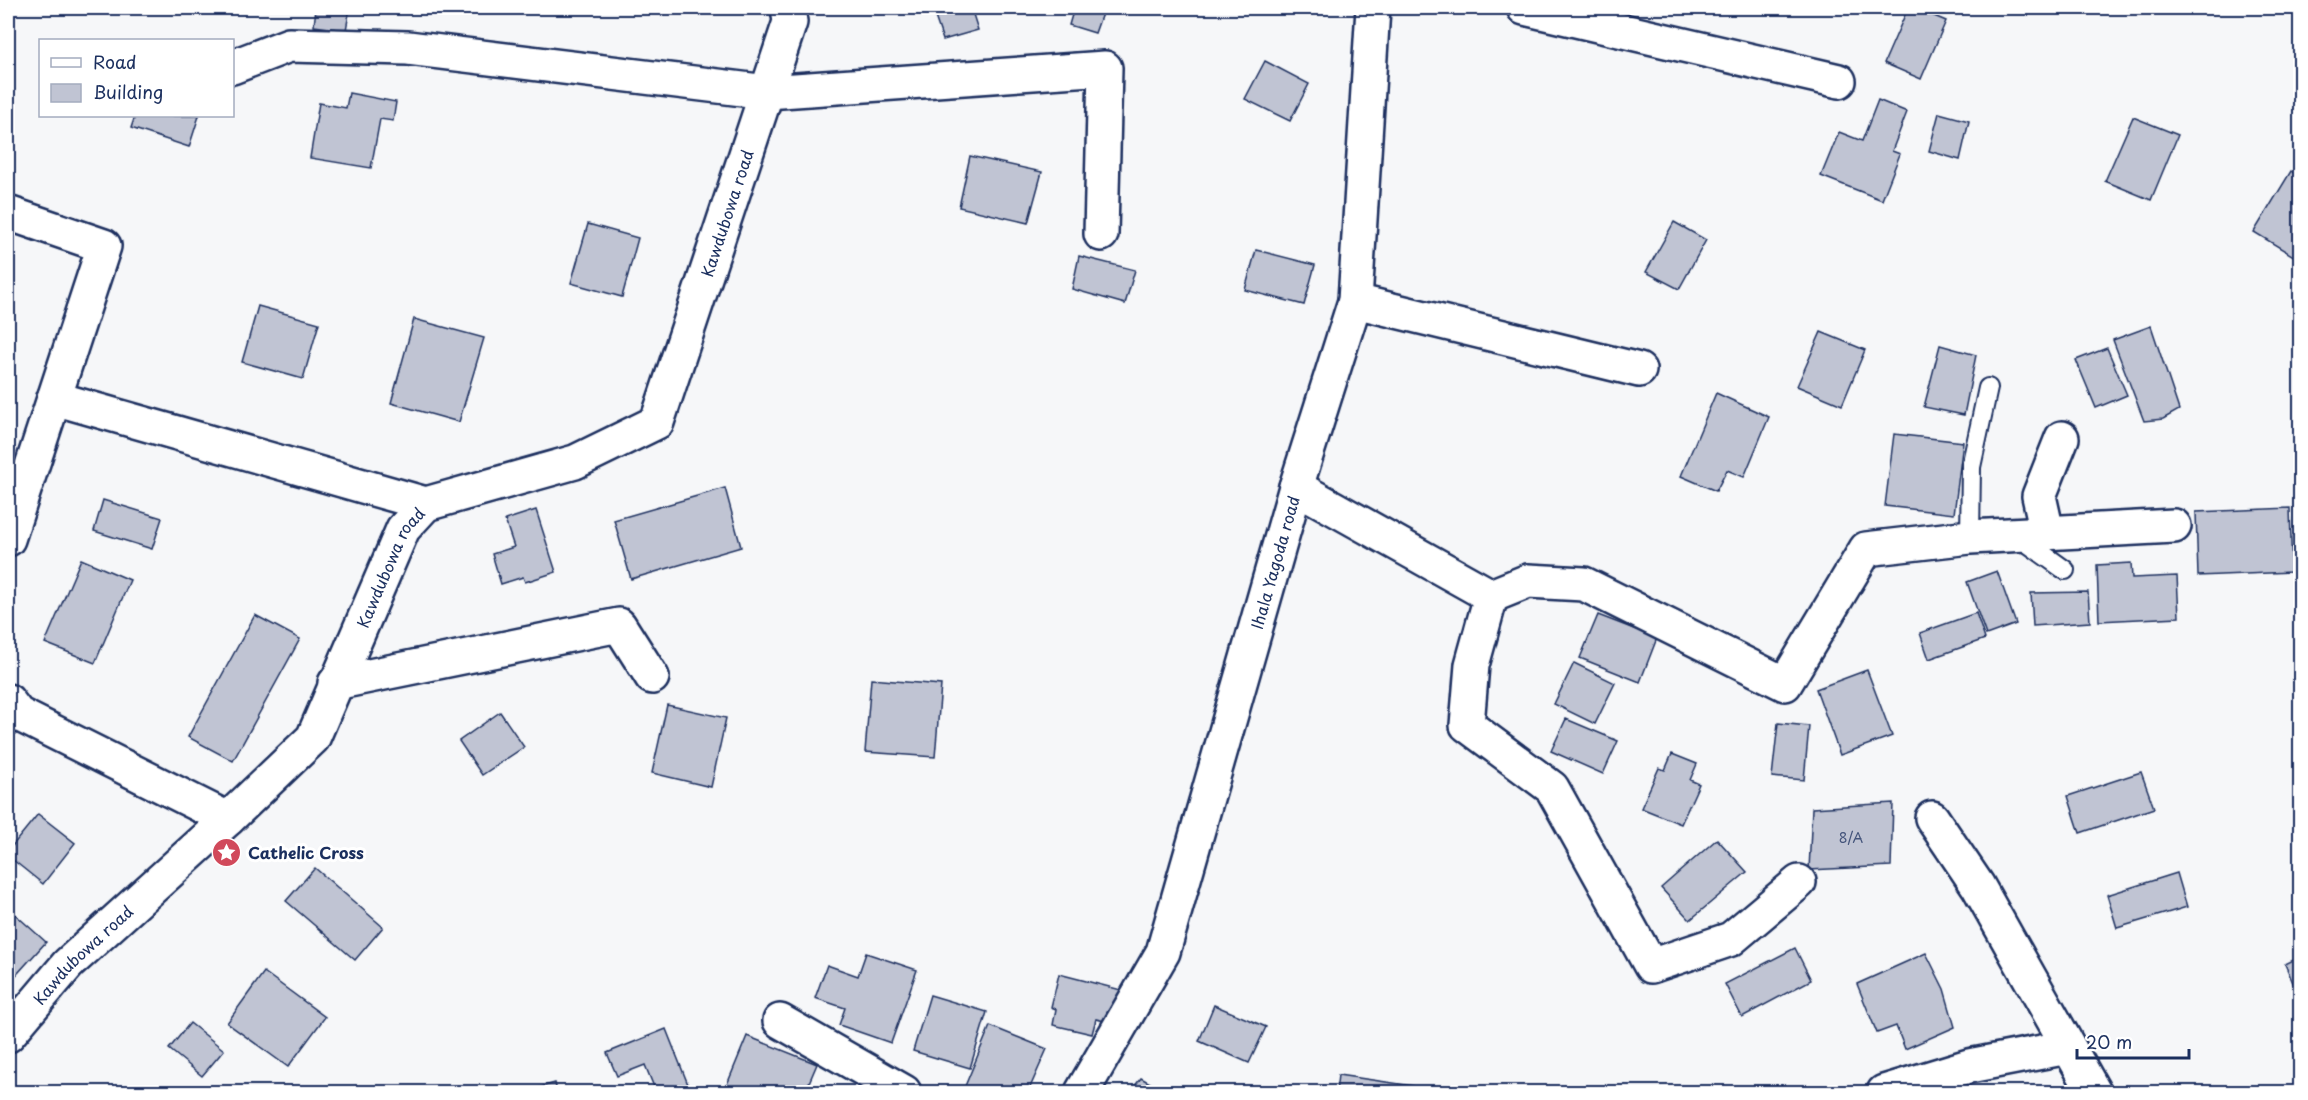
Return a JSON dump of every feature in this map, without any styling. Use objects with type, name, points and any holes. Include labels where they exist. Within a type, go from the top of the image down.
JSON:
[{"type":"street","name":"Kawdubowa road","points":[[8,1035],[68,964],[228,819],[313,738],[403,529],[426,504],[575,462],[657,422],[790,22],[788,8]]},
{"type":"street","name":"Ihala Yagoda road","points":[[1082,1092],[1163,952],[1296,487],[1355,301],[1374,8]]},
{"type":"street","points":[[1524,8],[1839,81]]},
{"type":"street","points":[[234,66],[289,45],[408,48],[767,93],[1105,68],[1101,234]]},
{"type":"street","points":[[8,213],[104,246],[8,539]]},
{"type":"street","points":[[1355,301],[1639,370]]},
{"type":"street","points":[[54,398],[426,504]]},
{"type":"street","points":[[2047,532],[2039,496],[2062,438]]},
{"type":"street","points":[[1296,487],[1491,596]]},
{"type":"street","points":[[1491,596],[1528,581],[1584,584],[1785,684],[1866,549],[1970,537],[2174,526]]},
{"type":"street","points":[[1491,596],[1472,665],[1467,725],[1552,788],[1650,966],[1731,939],[1799,882]]},
{"type":"street","points":[[335,683],[619,625],[652,677]]},
{"type":"street","points":[[8,701],[18,714],[228,819]]},
{"type":"street","points":[[1932,818],[1978,886],[2094,1092]]},
{"type":"street","points":[[780,1021],[904,1092]]},
{"type":"street","points":[[1884,1092],[1969,1066],[2068,1047]]},
{"type":"lane","points":[[1970,537],[1971,467],[1988,388]]},
{"type":"lane","points":[[2015,534],[2065,570]]},
{"type":"building","points":[[316,8],[350,8],[346,30],[314,26]]},
{"type":"building","points":[[932,8],[971,8],[978,30],[943,40]]},
{"type":"building","points":[[1074,8],[1104,8],[1095,33],[1069,25]]},
{"type":"building","points":[[1908,8],[1915,8],[1946,21],[1921,79],[1884,63]]},
{"type":"building","points":[[1265,61],[1309,84],[1290,121],[1245,99]]},
{"type":"building","points":[[349,93],[396,102],[393,121],[380,119],[371,168],[310,158],[319,103],[346,108]]},
{"type":"building","points":[[1878,100],[1907,112],[1892,151],[1900,154],[1882,200],[1821,176],[1839,132],[1862,141]]},
{"type":"building","points":[[1939,113],[1969,121],[1960,160],[1929,151]]},
{"type":"building","points":[[135,117],[199,117],[189,147],[131,128]]},
{"type":"building","points":[[2133,117],[2178,135],[2151,200],[2105,181]]},
{"type":"building","points":[[970,156],[1042,172],[1028,223],[959,207]]},
{"type":"building","points":[[2291,171],[2300,177],[2300,260],[2254,232]]},
{"type":"building","points":[[1674,222],[1706,240],[1679,289],[1646,272]]},
{"type":"building","points":[[588,224],[638,238],[622,297],[571,283]]},
{"type":"building","points":[[1256,250],[1315,265],[1304,305],[1245,290]]},
{"type":"building","points":[[1079,256],[1135,270],[1125,304],[1072,289]]},
{"type":"building","points":[[258,306],[319,323],[303,379],[242,362]]},
{"type":"building","points":[[414,319],[484,338],[459,422],[391,403]]},
{"type":"building","points":[[2151,326],[2179,410],[2163,419],[2144,421],[2113,340]]},
{"type":"building","points":[[1821,332],[1865,350],[1842,405],[1797,386]]},
{"type":"building","points":[[1940,345],[1976,355],[1964,415],[1924,407]]},
{"type":"building","points":[[2107,348],[2127,395],[2096,408],[2076,360]]},
{"type":"building","points":[[1716,393],[1769,417],[1744,477],[1727,470],[1716,491],[1681,476]]},
{"type":"building","points":[[1894,434],[1963,442],[1954,514],[1885,506]]},
{"type":"building","points":[[725,488],[741,547],[631,579],[614,520]]},
{"type":"building","points":[[103,500],[162,518],[152,549],[94,531]]},
{"type":"building","points":[[2290,508],[2292,572],[2198,576],[2196,512]]},
{"type":"building","points":[[536,510],[556,572],[525,582],[523,577],[501,584],[492,554],[514,547],[505,520]]},
{"type":"building","points":[[81,559],[130,580],[95,663],[45,643]]},
{"type":"building","points":[[2131,563],[2132,578],[2177,576],[2179,617],[2099,621],[2097,565]]},
{"type":"building","points":[[1997,571],[2016,624],[1986,635],[1967,582]]},
{"type":"building","points":[[2088,592],[2090,622],[2033,626],[2031,593]]},
{"type":"building","points":[[1976,613],[1985,639],[1929,659],[1920,633]]},
{"type":"building","points":[[255,615],[300,639],[233,761],[188,737]]},
{"type":"building","points":[[1598,615],[1657,638],[1640,682],[1580,658]]},
{"type":"building","points":[[1574,663],[1615,683],[1595,724],[1554,704]]},
{"type":"building","points":[[1867,670],[1892,736],[1840,755],[1816,689]]},
{"type":"building","points":[[871,679],[941,685],[935,757],[865,752]]},
{"type":"building","points":[[667,705],[726,718],[711,787],[652,773]]},
{"type":"building","points":[[500,712],[524,747],[482,775],[459,741]]},
{"type":"building","points":[[1566,719],[1618,741],[1603,774],[1551,751]]},
{"type":"building","points":[[1778,723],[1809,726],[1804,780],[1772,777]]},
{"type":"building","points":[[1672,754],[1697,764],[1690,780],[1699,784],[1681,824],[1641,808],[1659,768],[1665,770]]},
{"type":"building","points":[[2141,772],[2154,808],[2080,833],[2068,796]]},
{"type":"building","points":[[1893,803],[1891,866],[1809,870],[1812,808]]},
{"type":"building","points":[[38,814],[75,843],[43,884],[8,856],[8,851]]},
{"type":"building","points":[[1717,839],[1747,872],[1690,920],[1661,888]]},
{"type":"building","points":[[315,868],[383,927],[355,960],[286,901]]},
{"type":"building","points":[[2177,873],[2187,907],[2117,928],[2107,895]]},
{"type":"building","points":[[8,908],[46,942],[8,984]]},
{"type":"building","points":[[1795,948],[1811,980],[1742,1017],[1725,984]]},
{"type":"building","points":[[866,953],[917,970],[891,1043],[839,1025],[845,1008],[815,998],[827,965],[858,976]]},
{"type":"building","points":[[1926,953],[1944,989],[1955,1027],[1905,1049],[1896,1026],[1877,1033],[1857,984]]},
{"type":"building","points":[[2300,957],[2300,999],[2285,964]]},
{"type":"building","points":[[264,972],[325,1017],[288,1067],[227,1023]]},
{"type":"building","points":[[1059,974],[1125,991],[1117,1024],[1096,1019],[1092,1034],[1053,1025],[1056,1009],[1051,1007]]},
{"type":"building","points":[[930,995],[987,1012],[970,1068],[913,1051]]},
{"type":"building","points":[[1214,1005],[1266,1027],[1249,1063],[1199,1041]]},
{"type":"building","points":[[190,1023],[224,1050],[202,1076],[169,1049]]},
{"type":"building","points":[[990,1026],[1047,1049],[1028,1092],[963,1091]]},
{"type":"building","points":[[666,1029],[691,1092],[656,1092],[645,1065],[617,1076],[607,1053]]},
{"type":"building","points":[[747,1036],[817,1064],[805,1092],[724,1092]]},
{"type":"building","points":[[1338,1075],[1413,1086],[1412,1092],[1336,1092]]},
{"type":"building","points":[[1141,1078],[1166,1092],[1130,1092]]},
{"type":"building","points":[[555,1083],[557,1092],[524,1092]]},
{"type":"place","name":"Cathelic Cross","points":[[227,852]]}]
